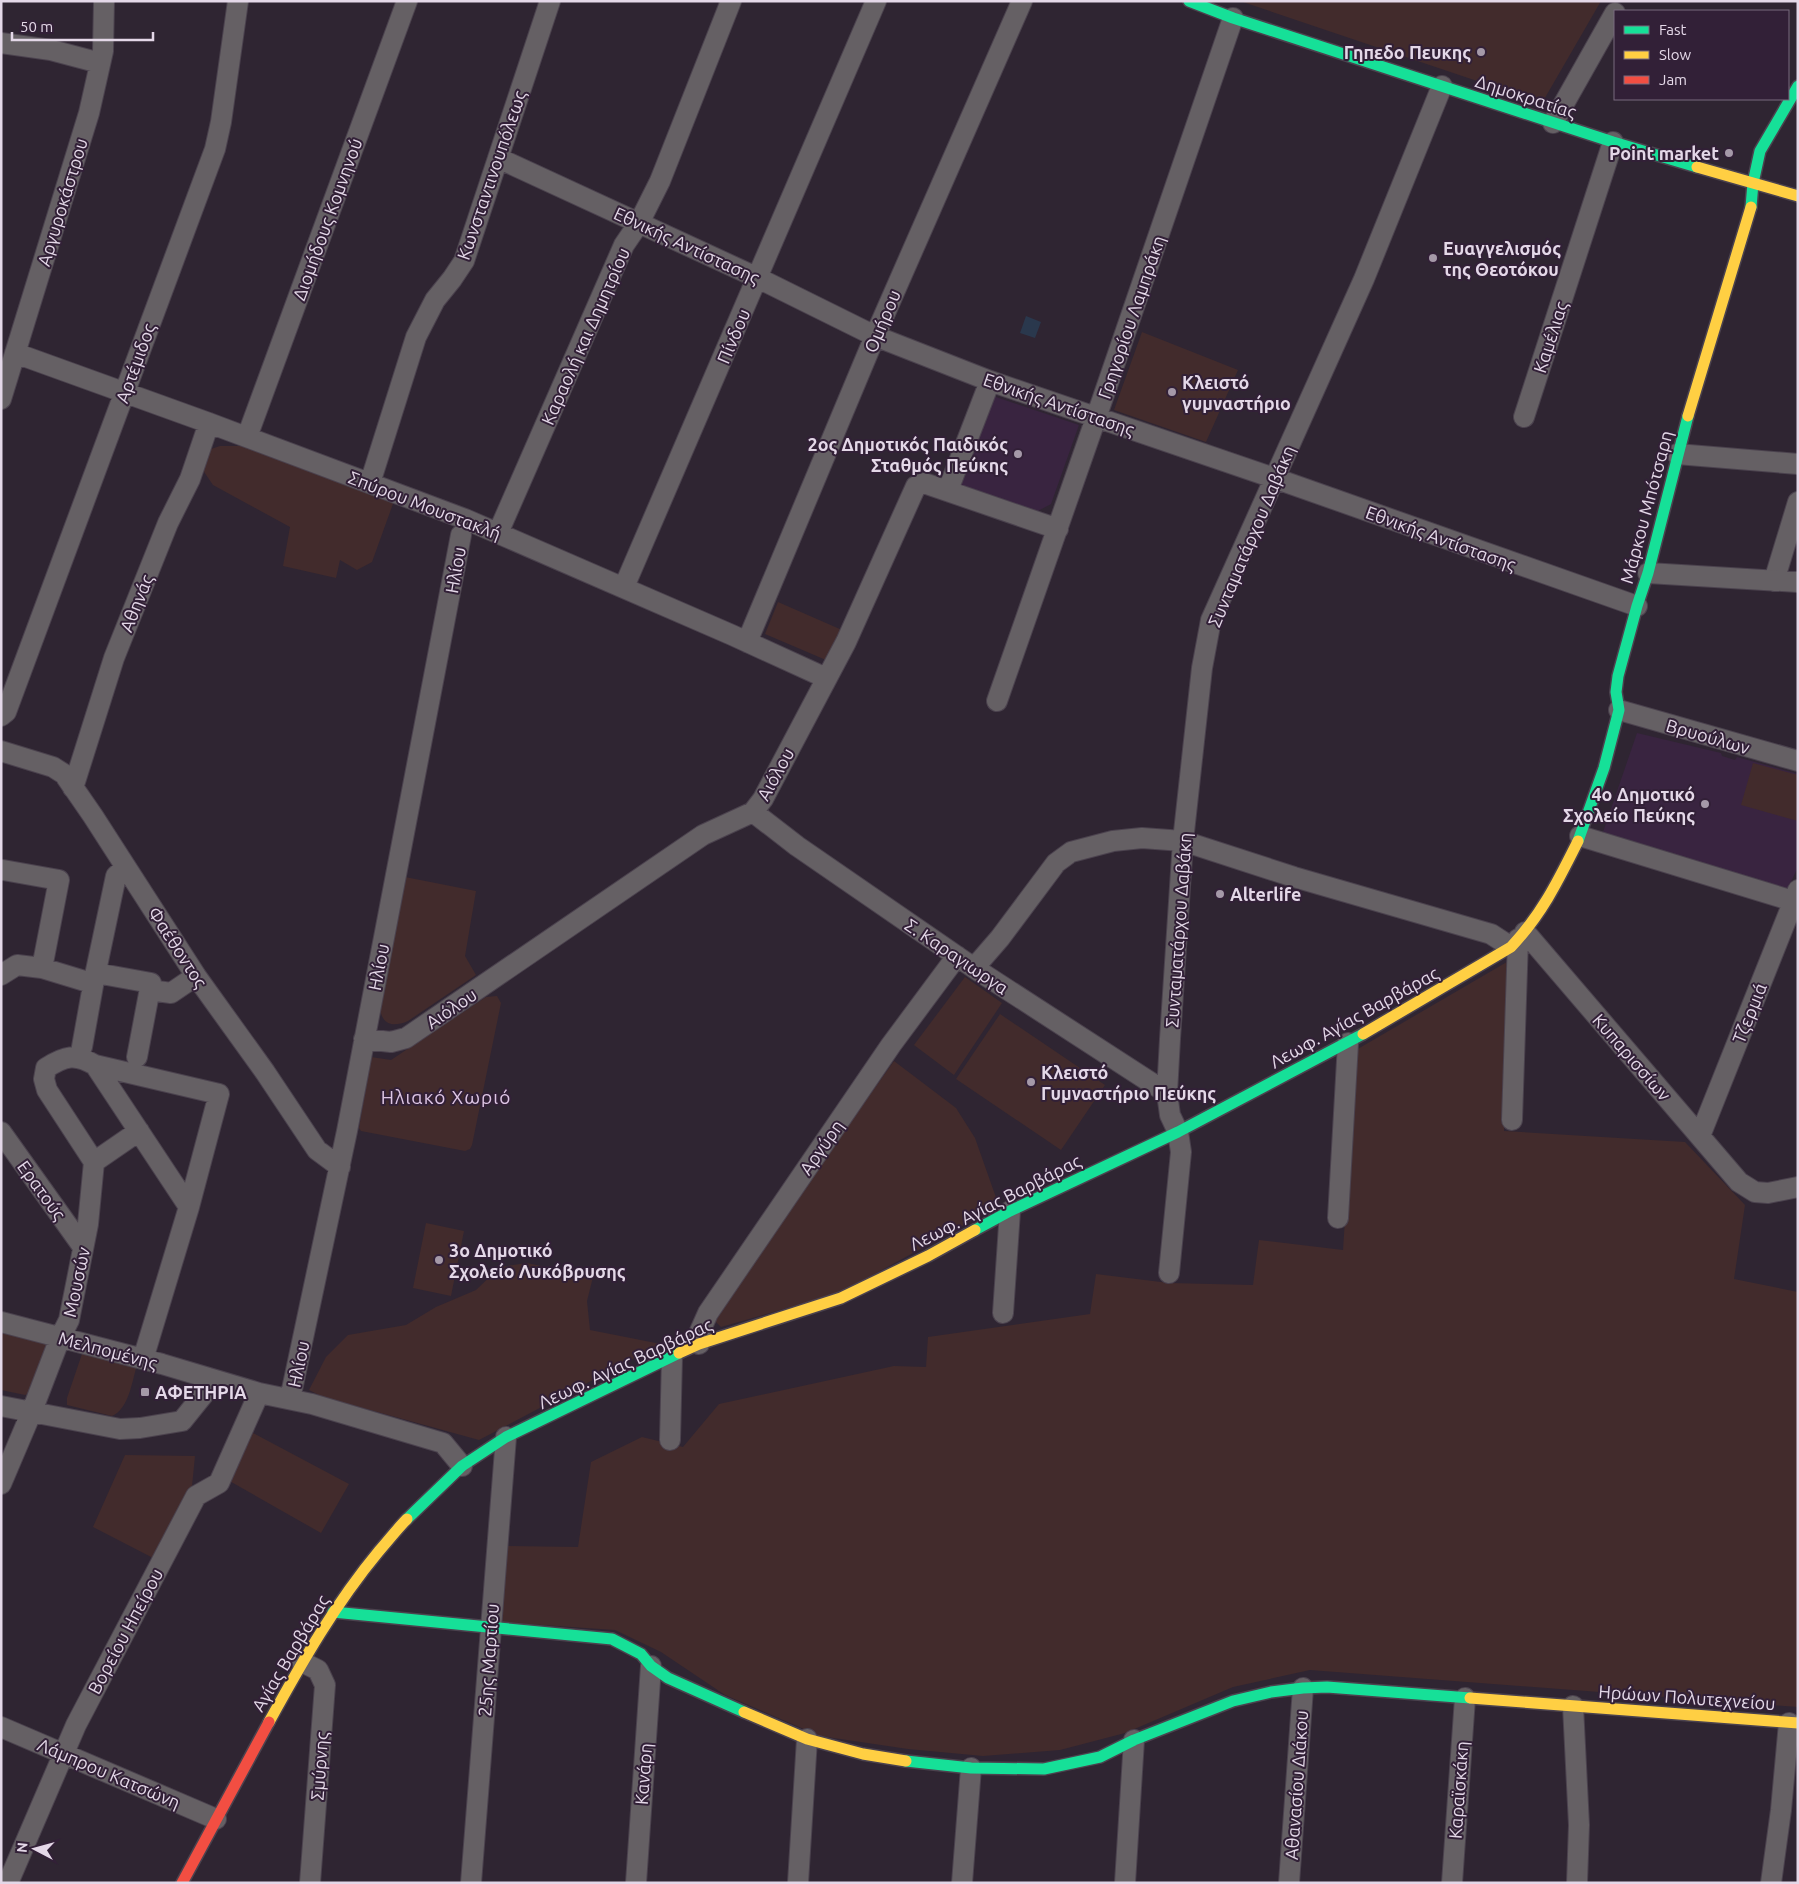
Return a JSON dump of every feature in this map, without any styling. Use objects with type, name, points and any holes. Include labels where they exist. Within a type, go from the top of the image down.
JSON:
[{"type":"street","name":"Αργυροκάστρου","points":[[1,399],[89,113],[100,63],[104,1]]},
{"type":"street","name":"Αρτέμιδος","points":[[1,716],[6,712],[215,149],[221,122],[238,1]]},
{"type":"street","name":"Διομήδους Κομνηνού","points":[[247,437],[407,1]]},
{"type":"street","name":"Κωνσταντινουπόλεως","points":[[370,483],[416,337],[434,300],[464,261],[550,1]]},
{"type":"street","name":"Καραολή και Δημητρίου","points":[[498,533],[624,245],[639,223],[660,181],[731,1]]},
{"type":"street","name":"Πίνδου","points":[[624,587],[876,1]]},
{"type":"street","name":"Ομήρου","points":[[747,642],[875,336],[1022,1]]},
{"type":"street","name":"Δημοκρατίας","points":[[1189,1],[1233,18],[1553,123],[1798,196]]},
{"type":"street","points":[[1553,123],[1614,16]]},
{"type":"street","name":"Γρηγορίου Λαμπράκη","points":[[997,701],[1233,18]]},
{"type":"street","points":[[1,43],[51,50],[100,63]]},
{"type":"street","name":"Συνταματάρχου Δαβάκη","points":[[1169,1273],[1181,1152],[1178,1132],[1170,1115],[1167,1093],[1184,842],[1202,668],[1212,620],[1364,278],[1442,86]]},
{"type":"street","name":"Μάρκου Μπότσαρη","points":[[1518,939],[1554,890],[1580,836],[1604,768],[1619,710],[1616,692],[1618,676],[1637,606],[1648,574],[1677,454],[1751,206],[1753,183],[1760,151],[1798,86]]},
{"type":"street","name":"Καμέλιας","points":[[1524,417],[1613,142]]},
{"type":"street","name":"Εθνικής Αντίστασης","points":[[498,158],[758,278],[875,336],[990,381],[1274,478],[1637,606]]},
{"type":"street","name":"Σπύρου Μουστακλή","points":[[15,353],[247,437],[498,533],[624,587],[826,678]]},
{"type":"street","points":[[948,490],[990,381]]},
{"type":"street","name":"Αθηνάς","points":[[73,788],[114,658],[168,523],[190,479],[209,423]]},
{"type":"street","points":[[1677,454],[1798,464]]},
{"type":"street","name":"Αιόλου","points":[[364,1039],[390,1042],[406,1038],[703,835],[753,812],[763,798],[846,642],[916,486],[924,483],[948,490],[1058,529]]},
{"type":"street","points":[[1774,581],[1798,502]]},
{"type":"street","name":"Ηλίου","points":[[290,1399],[340,1167],[461,535]]},
{"type":"street","points":[[1648,574],[1798,582]]},
{"type":"street","name":"Βρυούλων","points":[[1619,710],[1798,761]]},
{"type":"street","name":"Φαέθοντος","points":[[1,751],[53,767],[64,774],[196,976],[265,1072],[317,1150],[340,1167]]},
{"type":"street","name":"Σ. Καραγιωργα","points":[[753,812],[797,846],[974,968],[1167,1093]]},
{"type":"street","points":[[1580,836],[1796,896]]},
{"type":"street","name":"Κυπαρισσίων","points":[[974,968],[1000,938],[1056,863],[1071,852],[1113,842],[1142,838],[1184,842],[1294,877],[1492,934],[1518,939],[1740,1182],[1755,1192],[1768,1193],[1798,1187]]},
{"type":"street","points":[[82,1047],[116,876],[126,867]]},
{"type":"street","points":[[2,870],[59,880],[42,968]]},
{"type":"street","name":"Τζερμιά","points":[[1700,1136],[1796,896]]},
{"type":"street","points":[[1512,1120],[1518,939]]},
{"type":"street","name":"Λεωφ. Αγίας Βαρβάρας","points":[[462,1466],[506,1437],[699,1344],[841,1298],[928,1256],[1010,1211],[1178,1132],[1348,1043],[1493,960],[1518,939]]},
{"type":"street","name":"Αργύρη","points":[[699,1344],[700,1331],[708,1312],[892,1045],[957,956]]},
{"type":"street","points":[[1,975],[17,965],[42,968],[88,982],[95,977],[151,983],[137,1058]]},
{"type":"street","points":[[150,990],[171,993],[196,976]]},
{"type":"street","points":[[1338,1218],[1348,1043]]},
{"type":"street","points":[[138,1131],[94,1162],[47,1090],[44,1079],[46,1068],[60,1060],[73,1057],[84,1059],[95,1066],[219,1094],[189,1206],[142,1359]]},
{"type":"street","points":[[95,1066],[189,1206]]},
{"type":"street","name":"Ερατούς","points":[[1,1132],[83,1247]]},
{"type":"street","name":"Μουσών","points":[[1,1484],[69,1320],[88,1224],[94,1162]]},
{"type":"street","points":[[1002,1313],[1010,1211]]},
{"type":"street","name":"Μελπομένης","points":[[1,1322],[142,1359],[259,1393],[290,1399],[443,1443],[462,1466]]},
{"type":"street","points":[[670,1440],[672,1357]]},
{"type":"street","points":[[1,1406],[120,1429],[140,1428],[182,1422],[215,1380]]},
{"type":"street","name":"Βορείου Ηπείρου","points":[[8,1883],[76,1725],[196,1496],[219,1483],[259,1393]]},
{"type":"street","name":"25ης Μαρτίου","points":[[471,1883],[506,1437]]},
{"type":"street","name":"Αγίας Βαρβάρας","points":[[182,1883],[302,1662],[333,1612],[366,1567],[404,1522],[462,1466]]},
{"type":"street","name":"Ηρώων Πολυτεχνείου","points":[[333,1612],[612,1639],[640,1654],[651,1666],[668,1678],[807,1739],[864,1754],[918,1763],[971,1768],[1044,1768],[1100,1756],[1134,1740],[1233,1701],[1271,1692],[1303,1688],[1327,1687],[1793,1723]]},
{"type":"street","name":"Σμύρνης","points":[[302,1662],[318,1670],[325,1685],[310,1883]]},
{"type":"street","name":"Κανάρη","points":[[636,1883],[651,1666]]},
{"type":"street","name":"Αθανασίου Διάκου","points":[[1289,1883],[1303,1688]]},
{"type":"street","name":"Καραϊσκάκη","points":[[1452,1883],[1465,1698]]},
{"type":"street","points":[[1573,1706],[1579,1825],[1577,1883]]},
{"type":"street","points":[[1771,1883],[1793,1723]]},
{"type":"street","name":"Λάμπρου Κατσώνη","points":[[1,1727],[216,1819]]},
{"type":"street","points":[[798,1883],[807,1739]]},
{"type":"street","points":[[1124,1883],[1134,1740]]},
{"type":"street","points":[[962,1883],[971,1768]]},
{"type":"shaded area","name":"Γηπεδο Πευκης","points":[[1240,1],[1601,1],[1542,103]]},
{"type":"shaded area","name":"Κλειστό γυμναστήριο","points":[[1142,332],[1238,370],[1206,442],[1114,410]]},
{"type":"shaded area","name":"2ος Δημοτικός Παιδικός Σταθμός Πεύκης","points":[[990,395],[1079,425],[1051,504],[1036,512],[955,483]]},
{"type":"shaded area","points":[[220,446],[241,446],[394,501],[372,562],[357,570],[340,560],[336,578],[283,566],[290,527],[213,485],[198,463],[202,452]]},
{"type":"shaded area","points":[[778,602],[842,630],[826,660],[765,634]]},
{"type":"shaded area","name":"4o Δημοτικό Σχολείο Πεύκης","points":[[1637,733],[1721,753],[1722,756],[1735,760],[1737,757],[1798,774],[1798,867],[1787,890],[1602,835]]},
{"type":"shaded area","points":[[1753,763],[1798,775],[1798,821],[1741,805]]},
{"type":"shaded area","points":[[405,877],[476,891],[465,956],[476,975],[408,1021],[390,1024],[383,1018],[380,1008]]},
{"type":"shaded area","points":[[1512,959],[1504,1131],[1685,1142],[1745,1205],[1734,1279],[1798,1292],[1798,1707],[1310,1670],[1233,1687],[1125,1733],[1060,1750],[983,1756],[908,1749],[820,1736],[725,1695],[661,1652],[615,1630],[496,1622],[504,1546],[578,1547],[591,1462],[642,1437],[683,1447],[719,1404],[894,1366],[926,1367],[928,1337],[1090,1314],[1096,1274],[1169,1283],[1253,1285],[1259,1240],[1343,1250],[1356,1050]]},
{"type":"shaded area","points":[[965,977],[1002,1003],[954,1075],[914,1045]]},
{"type":"shaded area","points":[[497,996],[501,1003],[470,1149],[465,1151],[361,1131],[359,1128],[371,1057],[391,1060],[486,997]]},
{"type":"shaded area","name":"Κλειστό Γυμναστήριο Πεύκης","points":[[1000,1014],[1105,1085],[1061,1150],[956,1079]]},
{"type":"shaded area","points":[[894,1061],[956,1108],[975,1138],[999,1206],[840,1293],[721,1327],[716,1322],[716,1311]]},
{"type":"shaded area","name":"3ο Δημοτικό Σχολείο Λυκόβρυσης","points":[[426,1223],[464,1231],[451,1296],[413,1288]]},
{"type":"shaded area","points":[[527,1263],[593,1277],[587,1301],[590,1330],[661,1344],[479,1440],[323,1397],[309,1390],[326,1357],[348,1335],[406,1325],[436,1307],[476,1290],[500,1267]]},
{"type":"shaded area","points":[[1,1330],[51,1343],[30,1393],[25,1395],[1,1390]]},
{"type":"shaded area","points":[[84,1348],[137,1365],[126,1401],[118,1412],[112,1416],[67,1405],[67,1398]]},
{"type":"shaded area","points":[[253,1433],[349,1484],[321,1533],[226,1479],[237,1460],[240,1461]]},
{"type":"shaded area","points":[[125,1455],[195,1456],[192,1486],[155,1559],[93,1527]]},
{"type":"water","points":[[1026,316],[1041,322],[1035,338],[1020,333]]},
{"type":"traffic: fast","points":[[1189,1],[1233,18],[1613,142],[1697,167]]},
{"type":"traffic: fast","points":[[1751,207],[1753,183],[1760,151],[1798,86]]},
{"type":"traffic: fast","points":[[1578,841],[1604,768],[1619,710],[1616,692],[1618,676],[1648,573],[1688,416]]},
{"type":"traffic: fast","points":[[975,1230],[1010,1211],[1178,1132],[1363,1034]]},
{"type":"traffic: fast","points":[[407,1519],[462,1466],[506,1437],[679,1353]]},
{"type":"traffic: fast","points":[[333,1612],[612,1639],[641,1654],[651,1666],[668,1678],[744,1712]]},
{"type":"traffic: fast","points":[[906,1761],[971,1768],[1044,1769],[1100,1757],[1134,1740],[1233,1701],[1271,1692],[1303,1688],[1327,1687],[1470,1698]]},
{"type":"traffic: slow","points":[[1697,167],[1798,196]]},
{"type":"traffic: slow","points":[[1688,416],[1751,207]]},
{"type":"traffic: slow","points":[[1363,1034],[1511,947],[1541,910],[1578,841]]},
{"type":"traffic: slow","points":[[679,1353],[699,1344],[841,1298],[928,1256],[975,1230]]},
{"type":"traffic: slow","points":[[269,1722],[307,1656],[348,1592],[379,1551],[407,1519]]},
{"type":"traffic: slow","points":[[1470,1698],[1798,1723]]},
{"type":"traffic: slow","points":[[744,1712],[807,1739],[863,1754],[906,1761]]},
{"type":"traffic: jam","points":[[182,1883],[269,1722]]},
{"type":"place","name":"Γηπεδο Πευκης","points":[[1481,52]]},
{"type":"place","name":"Point market","points":[[1729,153]]},
{"type":"place","name":"Ευαγγελισμός της Θεοτόκου","points":[[1433,258]]},
{"type":"place","name":"Κλειστό γυμναστήριο","points":[[1172,392]]},
{"type":"place","name":"2ος Δημοτικός Παιδικός Σταθμός Πεύκης","points":[[1018,454]]},
{"type":"place","name":"4o Δημοτικό Σχολείο Πεύκης","points":[[1705,804]]},
{"type":"place","name":"Alterlife","points":[[1220,894]]},
{"type":"place","name":"Κλειστό Γυμναστήριο Πεύκης","points":[[1031,1082]]},
{"type":"place","name":"3ο Δημοτικό Σχολείο Λυκόβρυσης","points":[[439,1260]]},
{"type":"place","name":"ΑΦΕΤΗΡΙΑ","points":[[145,1392]]},
{"type":"district","name":"Ηλιακό Χωριό","points":[[446,1097]]}]
